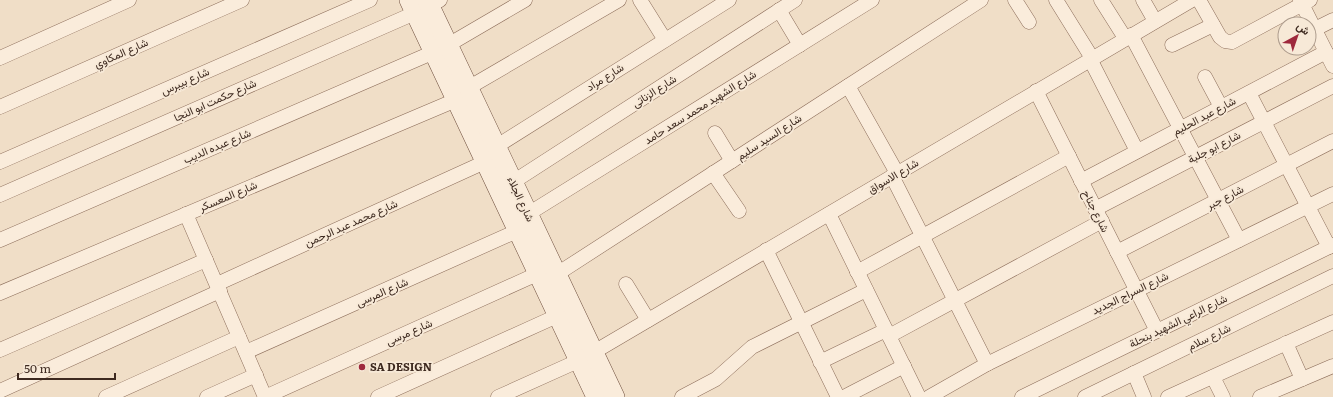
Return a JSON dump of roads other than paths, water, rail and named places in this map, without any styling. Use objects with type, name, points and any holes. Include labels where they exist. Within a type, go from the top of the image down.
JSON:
[{"type":"main road","name":"شارع الجلاء","points":[[424,4],[441,48],[488,155],[517,231],[549,271],[557,316],[615,397]]},
{"type":"main road","name":"شارع الجلاء","points":[[488,155],[513,182],[528,214],[549,271],[586,356],[596,397]]},
{"type":"street","points":[[0,58],[129,0]]},
{"type":"street","name":"شارع المكاوي","points":[[0,107],[242,0]]},
{"type":"street","name":"شارع بيبرس","points":[[0,162],[370,0]]},
{"type":"street","name":"شارع عبده الديب","points":[[0,240],[441,48],[525,0]]},
{"type":"street","name":"شارع المعسكر","points":[[0,293],[462,94],[619,0]]},
{"type":"street","points":[[640,0],[664,40]]},
{"type":"street","name":"شارع مراد","points":[[488,155],[664,40],[729,0]]},
{"type":"street","name":"شارع الشهيد محمد سعد حامد","points":[[528,214],[872,0]]},
{"type":"street","name":"شارع السيد سليم","points":[[549,271],[713,173],[981,0]]},
{"type":"street","points":[[1015,0],[1029,22]]},
{"type":"street","points":[[1056,0],[1091,59],[1138,151]]},
{"type":"street","points":[[1101,0],[1128,37],[1180,129],[1239,240]]},
{"type":"street","points":[[1143,0],[1155,21]]},
{"type":"street","points":[[1191,1],[1213,25],[1220,37],[1225,42],[1232,42],[1304,2],[1310,16]]},
{"type":"street","name":"شارع الاسواق","points":[[498,397],[586,356],[1191,1]]},
{"type":"street","name":"شارع حكمت ابو النجا","points":[[0,195],[424,4]]},
{"type":"street","points":[[788,4],[800,45]]},
{"type":"street","name":"شارع الزناتى","points":[[513,182],[788,4]]},
{"type":"street","points":[[1317,28],[1333,20]]},
{"type":"street","points":[[1172,45],[1213,25]]},
{"type":"street","points":[[1317,33],[1333,66]]},
{"type":"street","name":"شارع عبد الحليم","points":[[1081,181],[1326,52]]},
{"type":"street","points":[[1205,77],[1221,107]]},
{"type":"street","points":[[848,86],[895,175],[922,236],[987,364]]},
{"type":"street","name":"شارع ابو جلبة","points":[[820,362],[888,333],[955,300],[1195,157],[1333,86]]},
{"type":"street","name":"شارع جناح","points":[[1036,91],[1157,331]]},
{"type":"street","points":[[1249,93],[1308,207],[1331,246]]},
{"type":"street","points":[[715,133],[732,161]]},
{"type":"street","name":"شارع جبر","points":[[1117,252],[1333,141]]},
{"type":"street","name":"شارع محمد عبد الرحمن","points":[[0,391],[218,288],[488,155]]},
{"type":"street","points":[[857,272],[1069,156]]},
{"type":"street","points":[[713,173],[739,211]]},
{"type":"street","name":"شارع السراج الجديد","points":[[929,397],[987,364],[1333,194]]},
{"type":"street","points":[[186,214],[265,397]]},
{"type":"street","points":[[829,214],[919,397]]},
{"type":"street","name":"شارع المرسى","points":[[246,352],[517,231]]},
{"type":"street","name":"شارع الراعي الشهيد بنحلة","points":[[1022,397],[1331,246]]},
{"type":"street","points":[[766,250],[838,397]]},
{"type":"street","points":[[0,350],[206,260]]},
{"type":"street","name":"شارع مرسى","points":[[265,397],[549,271]]},
{"type":"street","name":"شارع سلام","points":[[1084,397],[1333,276]]},
{"type":"street","points":[[626,284],[648,320]]},
{"type":"street","points":[[682,397],[716,379],[752,347],[866,290]]},
{"type":"street","points":[[378,397],[557,316]]},
{"type":"street","points":[[1168,397],[1333,322]]},
{"type":"street","points":[[106,397],[239,337]]},
{"type":"street","points":[[1286,343],[1302,379]]},
{"type":"street","points":[[844,397],[904,366]]},
{"type":"street","points":[[1260,397],[1333,366]]},
{"type":"street","points":[[1134,373],[1144,397]]},
{"type":"street","points":[[207,397],[256,375]]},
{"type":"street","points":[[1213,377],[1223,397]]},
{"type":"place","name":"SA DESIGN","points":[[362,367]]}]
